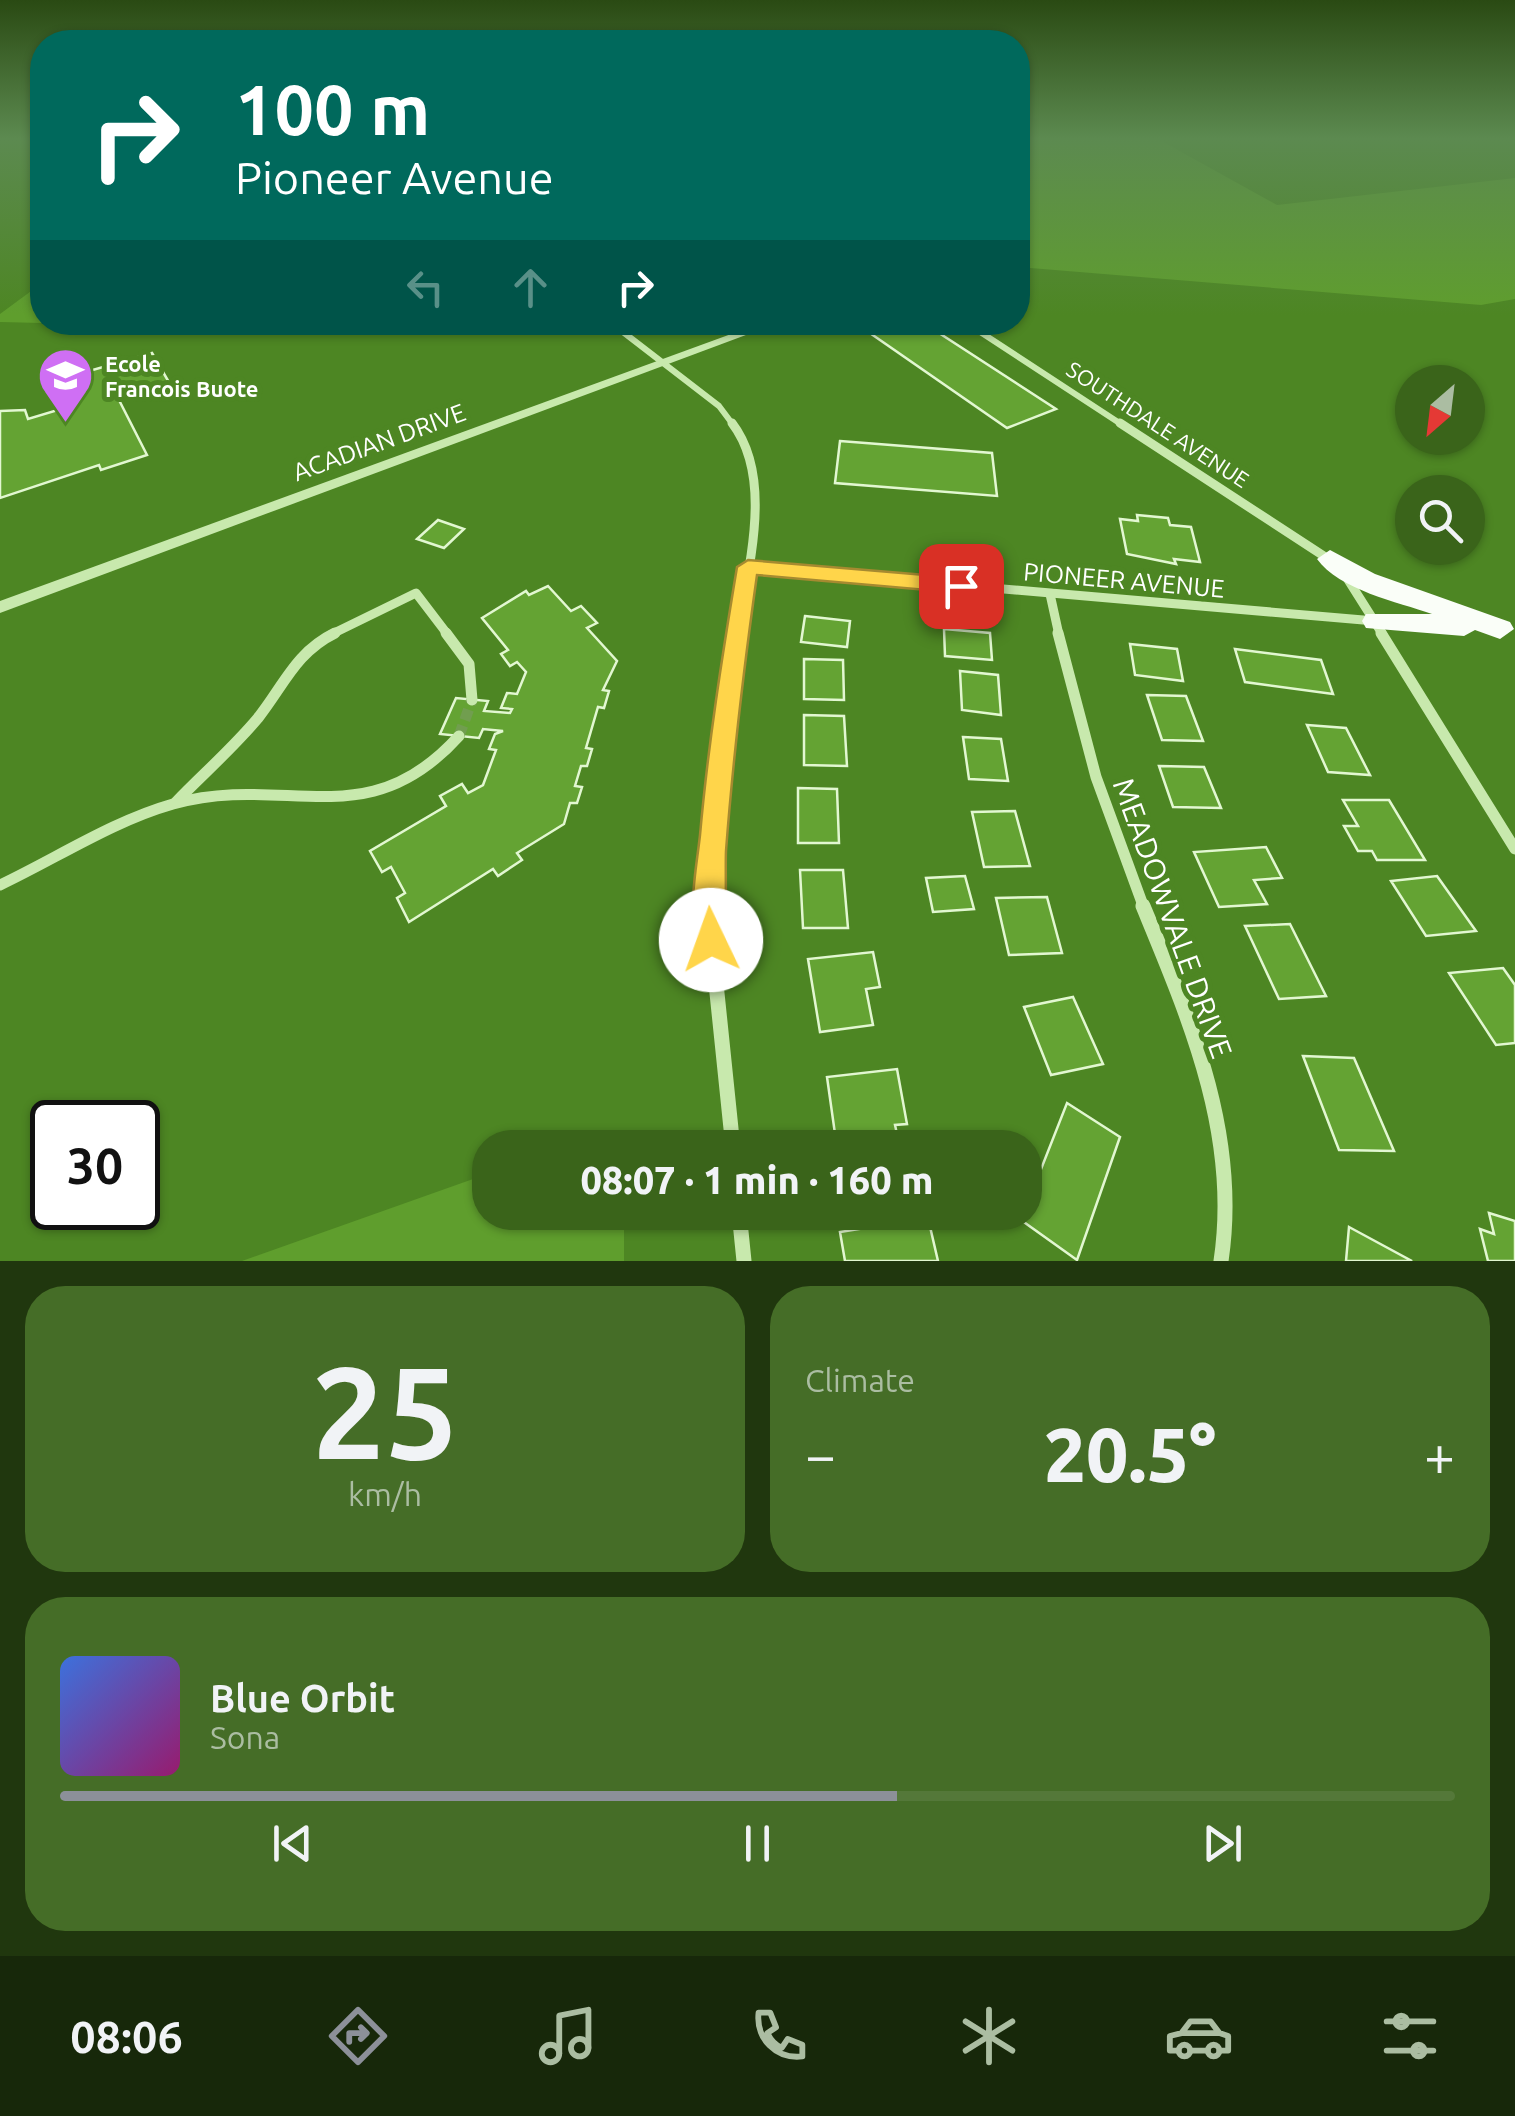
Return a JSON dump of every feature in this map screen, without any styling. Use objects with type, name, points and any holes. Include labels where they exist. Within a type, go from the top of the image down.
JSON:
[{"type":"highway","points":[[1330,559],[1366,580],[1508,629]]},
{"type":"highway","points":[[1376,620],[1508,629]]},
{"type":"street","points":[[628,335],[719,406],[746,440],[755,487],[748,567],[722,732],[708,905],[730,1130]]},
{"type":"street","name":"ACADIAN DRIVE","points":[[0,607],[741,335]]},
{"type":"street","name":"SOUTHDALE AVENUE","points":[[985,335],[1330,559],[1376,620]]},
{"type":"street","name":"PIONEER AVENUE","points":[[748,567],[1376,620]]},
{"type":"street","points":[[175,803],[258,717],[286,671],[315,642],[416,594],[469,664],[472,700]]},
{"type":"street","name":"MEADOWVALE DRIVE","points":[[1050,594],[1074,710],[1094,774],[1183,1008],[1223,1138],[1230,1229],[1220,1261]]},
{"type":"street","points":[[1376,620],[1515,849]]},
{"type":"street","points":[[0,885],[175,803],[226,796],[364,797],[418,776],[447,754],[460,736]]},
{"type":"street","points":[[741,1230],[744,1261]]},
{"type":"green space","points":[[1030,198],[1264,198],[1277,205],[1340,198],[1515,198],[1515,299],[1481,305],[1030,268]]},
{"type":"green space","points":[[30,292],[30,323],[0,322],[0,314]]},
{"type":"green space","points":[[472,1179],[472,1230],[624,1230],[624,1261],[242,1261]]},
{"type":"building","points":[[873,335],[942,335],[1056,409],[1007,428]]},
{"type":"building","name":"Ecole Francois Buote","points":[[152,353],[170,384],[119,400],[147,455],[101,470],[99,465],[0,498],[0,411],[25,410],[28,419],[58,410],[47,383]]},
{"type":"building","points":[[840,441],[992,453],[997,496],[835,483]]},
{"type":"building","points":[[1137,515],[1168,518],[1170,525],[1191,527],[1200,562],[1174,559],[1176,564],[1127,554],[1120,519],[1138,521]]},
{"type":"building","points":[[438,520],[464,529],[444,548],[417,539]]},
{"type":"building","points":[[548,586],[571,611],[581,606],[597,623],[587,628],[617,661],[603,690],[609,691],[604,708],[598,707],[586,748],[592,749],[587,766],[581,766],[575,786],[582,787],[577,803],[570,803],[564,824],[517,853],[522,860],[498,876],[493,869],[409,922],[397,898],[405,893],[391,867],[382,872],[370,851],[446,806],[440,796],[462,784],[468,793],[483,785],[496,750],[489,749],[495,734],[503,731],[483,729],[479,738],[440,734],[456,698],[488,701],[484,711],[510,713],[512,709],[501,708],[507,693],[517,694],[526,672],[517,662],[510,666],[501,654],[508,650],[482,618],[526,591],[529,595]]},
{"type":"building","points":[[805,616],[850,621],[847,647],[801,642]]},
{"type":"building","points":[[944,629],[990,633],[992,660],[945,656]]},
{"type":"building","points":[[1130,644],[1177,649],[1183,681],[1135,675]]},
{"type":"building","points":[[1235,649],[1321,660],[1333,694],[1245,682]]},
{"type":"building","points":[[804,659],[843,660],[844,700],[804,699]]},
{"type":"building","points":[[960,671],[998,675],[1001,715],[962,710]]},
{"type":"building","points":[[1147,695],[1186,696],[1203,741],[1162,740]]},
{"type":"building","points":[[804,715],[844,716],[847,766],[804,765]]},
{"type":"building","points":[[1307,725],[1346,728],[1370,775],[1328,772]]},
{"type":"building","points":[[963,737],[1001,739],[1008,781],[969,779]]},
{"type":"building","points":[[1159,766],[1204,767],[1221,808],[1173,807]]},
{"type":"building","points":[[798,788],[837,789],[839,843],[798,843]]},
{"type":"building","points":[[1343,800],[1389,800],[1425,860],[1377,860],[1372,851],[1358,851],[1344,826],[1358,826]]},
{"type":"building","points":[[1015,811],[1030,866],[984,867],[972,812]]},
{"type":"building","points":[[1266,847],[1282,878],[1254,880],[1267,904],[1219,907],[1194,852]]},
{"type":"building","points":[[800,870],[843,870],[848,928],[803,928]]},
{"type":"building","points":[[965,876],[974,909],[933,912],[926,878]]},
{"type":"building","points":[[1437,876],[1476,931],[1426,936],[1391,881]]},
{"type":"building","points":[[1047,897],[1062,953],[1009,955],[996,898]]},
{"type":"building","points":[[1290,924],[1326,996],[1279,999],[1245,926]]},
{"type":"building","points":[[873,952],[880,987],[866,989],[873,1025],[820,1032],[808,959]]},
{"type":"building","points":[[1503,968],[1515,985],[1515,1043],[1496,1045],[1449,973]]},
{"type":"building","points":[[1073,997],[1103,1064],[1051,1075],[1024,1007]]},
{"type":"building","points":[[1303,1056],[1354,1058],[1394,1151],[1339,1150]]},
{"type":"building","points":[[897,1069],[907,1124],[895,1125],[896,1130],[834,1130],[827,1077]]},
{"type":"building","points":[[1067,1103],[1120,1137],[1077,1260],[1035,1230],[1042,1230],[1042,1167]]},
{"type":"building","points":[[1489,1213],[1515,1221],[1515,1261],[1488,1261],[1480,1229],[1494,1234]]},
{"type":"building","points":[[1349,1227],[1412,1261],[1346,1261]]},
{"type":"building","points":[[931,1230],[938,1261],[845,1261],[840,1232]]},
{"type":"tunnel","points":[[459,736],[472,700]]},
{"type":"place","name":"Ecole Francois Buote","points":[[66,425]]},
{"type":"route","points":[[711,940],[708,905],[722,732],[748,567],[961,586]]}]
